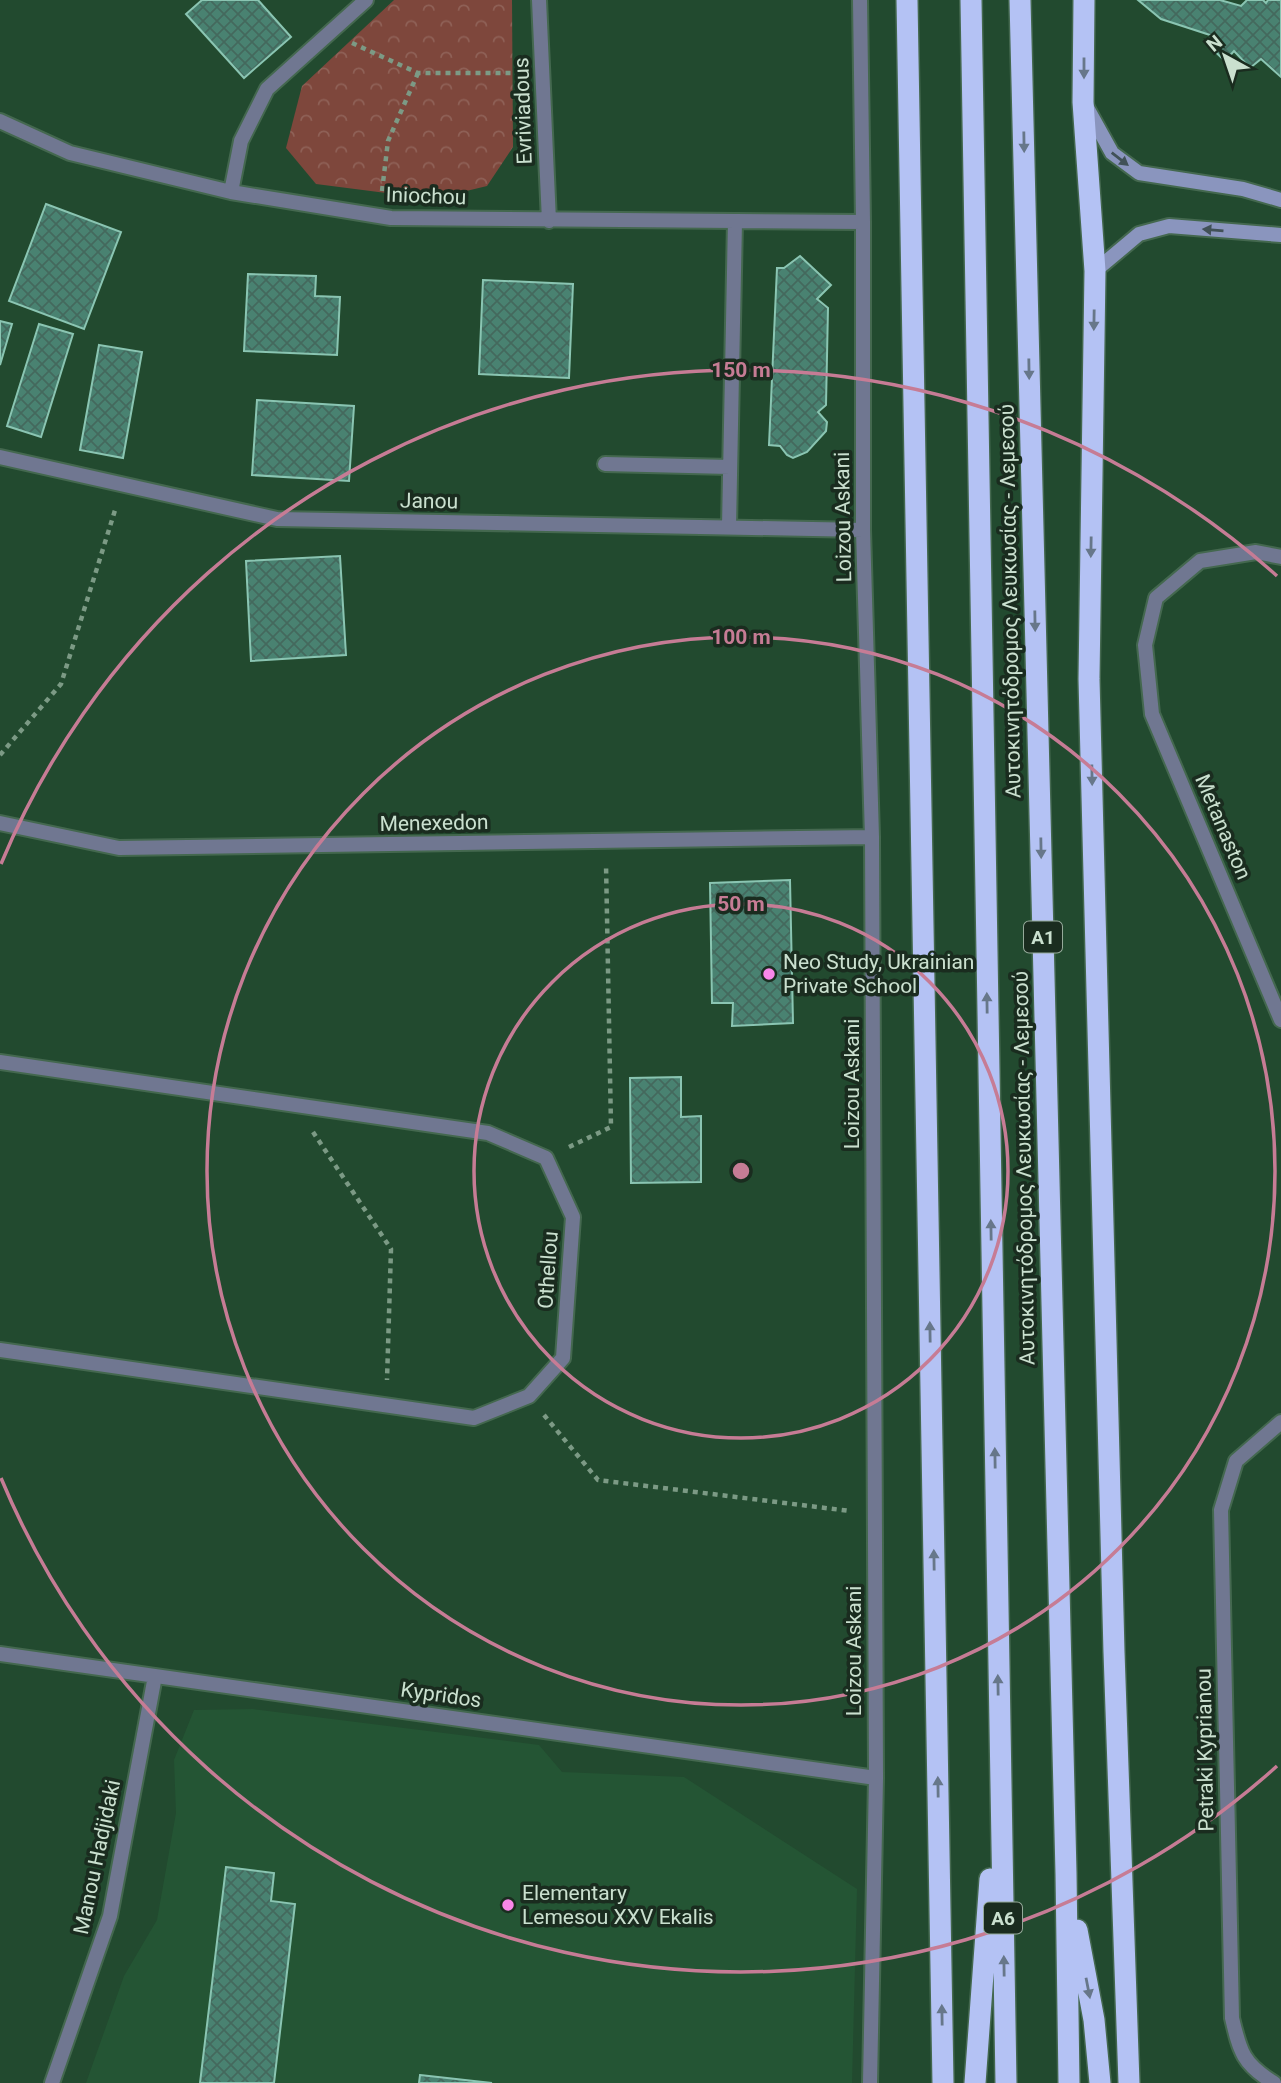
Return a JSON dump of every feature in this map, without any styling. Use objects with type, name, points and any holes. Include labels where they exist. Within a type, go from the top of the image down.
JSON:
[{"type":"highway","points":[[907,0],[943,2083]]},
{"type":"highway","name":"Αυτοκινητόδρομος Λευκωσίας - Λεμεσού","points":[[971,0],[999,1754]]},
{"type":"highway","name":"Αυτοκινητόδρομος Λευκωσίας - Λεμεσού","points":[[1020,0],[1066,1873]]},
{"type":"highway","points":[[1084,0],[1083,102],[1095,271],[1090,679],[1114,1651],[1129,2083]]},
{"type":"highway","points":[[975,2083],[999,1754]]},
{"type":"highway","name":"A6","points":[[999,1754],[1006,2083]]},
{"type":"highway","points":[[1066,1873],[1069,2083]]},
{"type":"highway","points":[[1066,1873],[1094,2020],[1100,2083]]},
{"type":"main road","points":[[1083,102],[1112,153],[1139,173],[1243,189],[1281,201]]},
{"type":"main road","points":[[1095,271],[1139,234],[1169,226],[1281,235]]},
{"type":"street","points":[[231,192],[241,141],[267,89],[366,0]]},
{"type":"street","name":"Evriviadous","points":[[539,0],[549,221]]},
{"type":"street","name":"Loizou Askani","points":[[860,0],[863,530],[872,837],[876,1778],[870,2083]]},
{"type":"street","name":"Iniochou","points":[[0,121],[70,153],[231,192],[391,218],[863,222]]},
{"type":"street","points":[[729,527],[735,221]]},
{"type":"street","name":"Janou","points":[[0,457],[277,519],[863,530]]},
{"type":"street","points":[[605,464],[730,467]]},
{"type":"street","name":"Metanaston","points":[[1281,556],[1256,552],[1200,561],[1156,598],[1145,645],[1152,714],[1281,1020]]},
{"type":"street","name":"Menexedon","points":[[0,823],[119,848],[872,837]]},
{"type":"street","points":[[0,1062],[488,1133],[546,1158]]},
{"type":"street","name":"Othellou","points":[[0,1350],[474,1418],[529,1396],[563,1359],[573,1217],[546,1158]]},
{"type":"street","name":"Petraki Kyprianou","points":[[1274,2083],[1258,2073],[1239,2050],[1232,2018],[1221,1510],[1236,1461],[1281,1422]]},
{"type":"street","name":"Kypridos","points":[[0,1654],[876,1778]]},
{"type":"street","name":"Manou Hadjidaki","points":[[52,2083],[110,1916],[155,1676]]},
{"type":"path","points":[[329,33],[418,73],[542,73]]},
{"type":"path","points":[[379,216],[388,141],[418,73]]},
{"type":"path","points":[[0,755],[61,684],[122,485]]},
{"type":"path","points":[[546,1158],[611,1127],[606,841]]},
{"type":"path","points":[[295,1105],[391,1249],[386,1405]]},
{"type":"path","points":[[529,1396],[598,1479],[875,1514]]},
{"type":"shaded area","name":"Elementary Lemesou XXV Ekalis","points":[[253,1709],[539,1745],[562,1772],[684,1777],[857,1889],[852,2083],[86,2083],[124,1976],[157,1920],[176,1813],[174,1760],[194,1710]]},
{"type":"green space","points":[[394,0],[512,0],[513,147],[487,186],[433,199],[316,184],[286,148],[302,86]]},
{"type":"building","points":[[202,0],[258,0],[291,37],[244,78],[186,14]]},
{"type":"building","points":[[1138,0],[1220,0],[1241,6],[1247,0],[1263,0],[1266,3],[1268,0],[1281,0],[1281,77],[1261,59],[1250,68],[1234,51],[1225,61],[1206,43],[1213,36],[1161,19]]},
{"type":"building","points":[[46,204],[121,232],[84,329],[9,301]]},
{"type":"building","points":[[800,256],[831,285],[817,299],[828,308],[826,405],[818,412],[827,422],[826,431],[807,452],[793,458],[780,446],[769,445],[777,268],[784,268]]},
{"type":"building","points":[[248,274],[316,276],[315,296],[340,297],[337,355],[244,351]]},
{"type":"building","points":[[483,280],[573,284],[569,378],[479,374]]},
{"type":"building","points":[[0,321],[12,324],[0,365]]},
{"type":"building","points":[[39,324],[73,334],[41,437],[7,426]]},
{"type":"building","points":[[99,345],[142,352],[123,458],[80,450]]},
{"type":"building","points":[[257,400],[354,406],[349,481],[252,475]]},
{"type":"building","points":[[340,556],[346,655],[251,661],[246,561]]},
{"type":"building","points":[[790,880],[793,1023],[732,1026],[733,1003],[712,1003],[710,883]]},
{"type":"building","points":[[681,1077],[681,1117],[701,1116],[701,1182],[631,1183],[630,1078]]},
{"type":"building","points":[[226,1867],[274,1873],[271,1901],[295,1904],[274,2083],[200,2083]]},
{"type":"building","points":[[420,2075],[492,2083],[419,2083]]},
{"type":"place","name":"Neo Study, Ukrainian Private School","points":[[769,974]]},
{"type":"place","name":"Elementary Lemesou XXV Ekalis","points":[[508,1905]]}]
